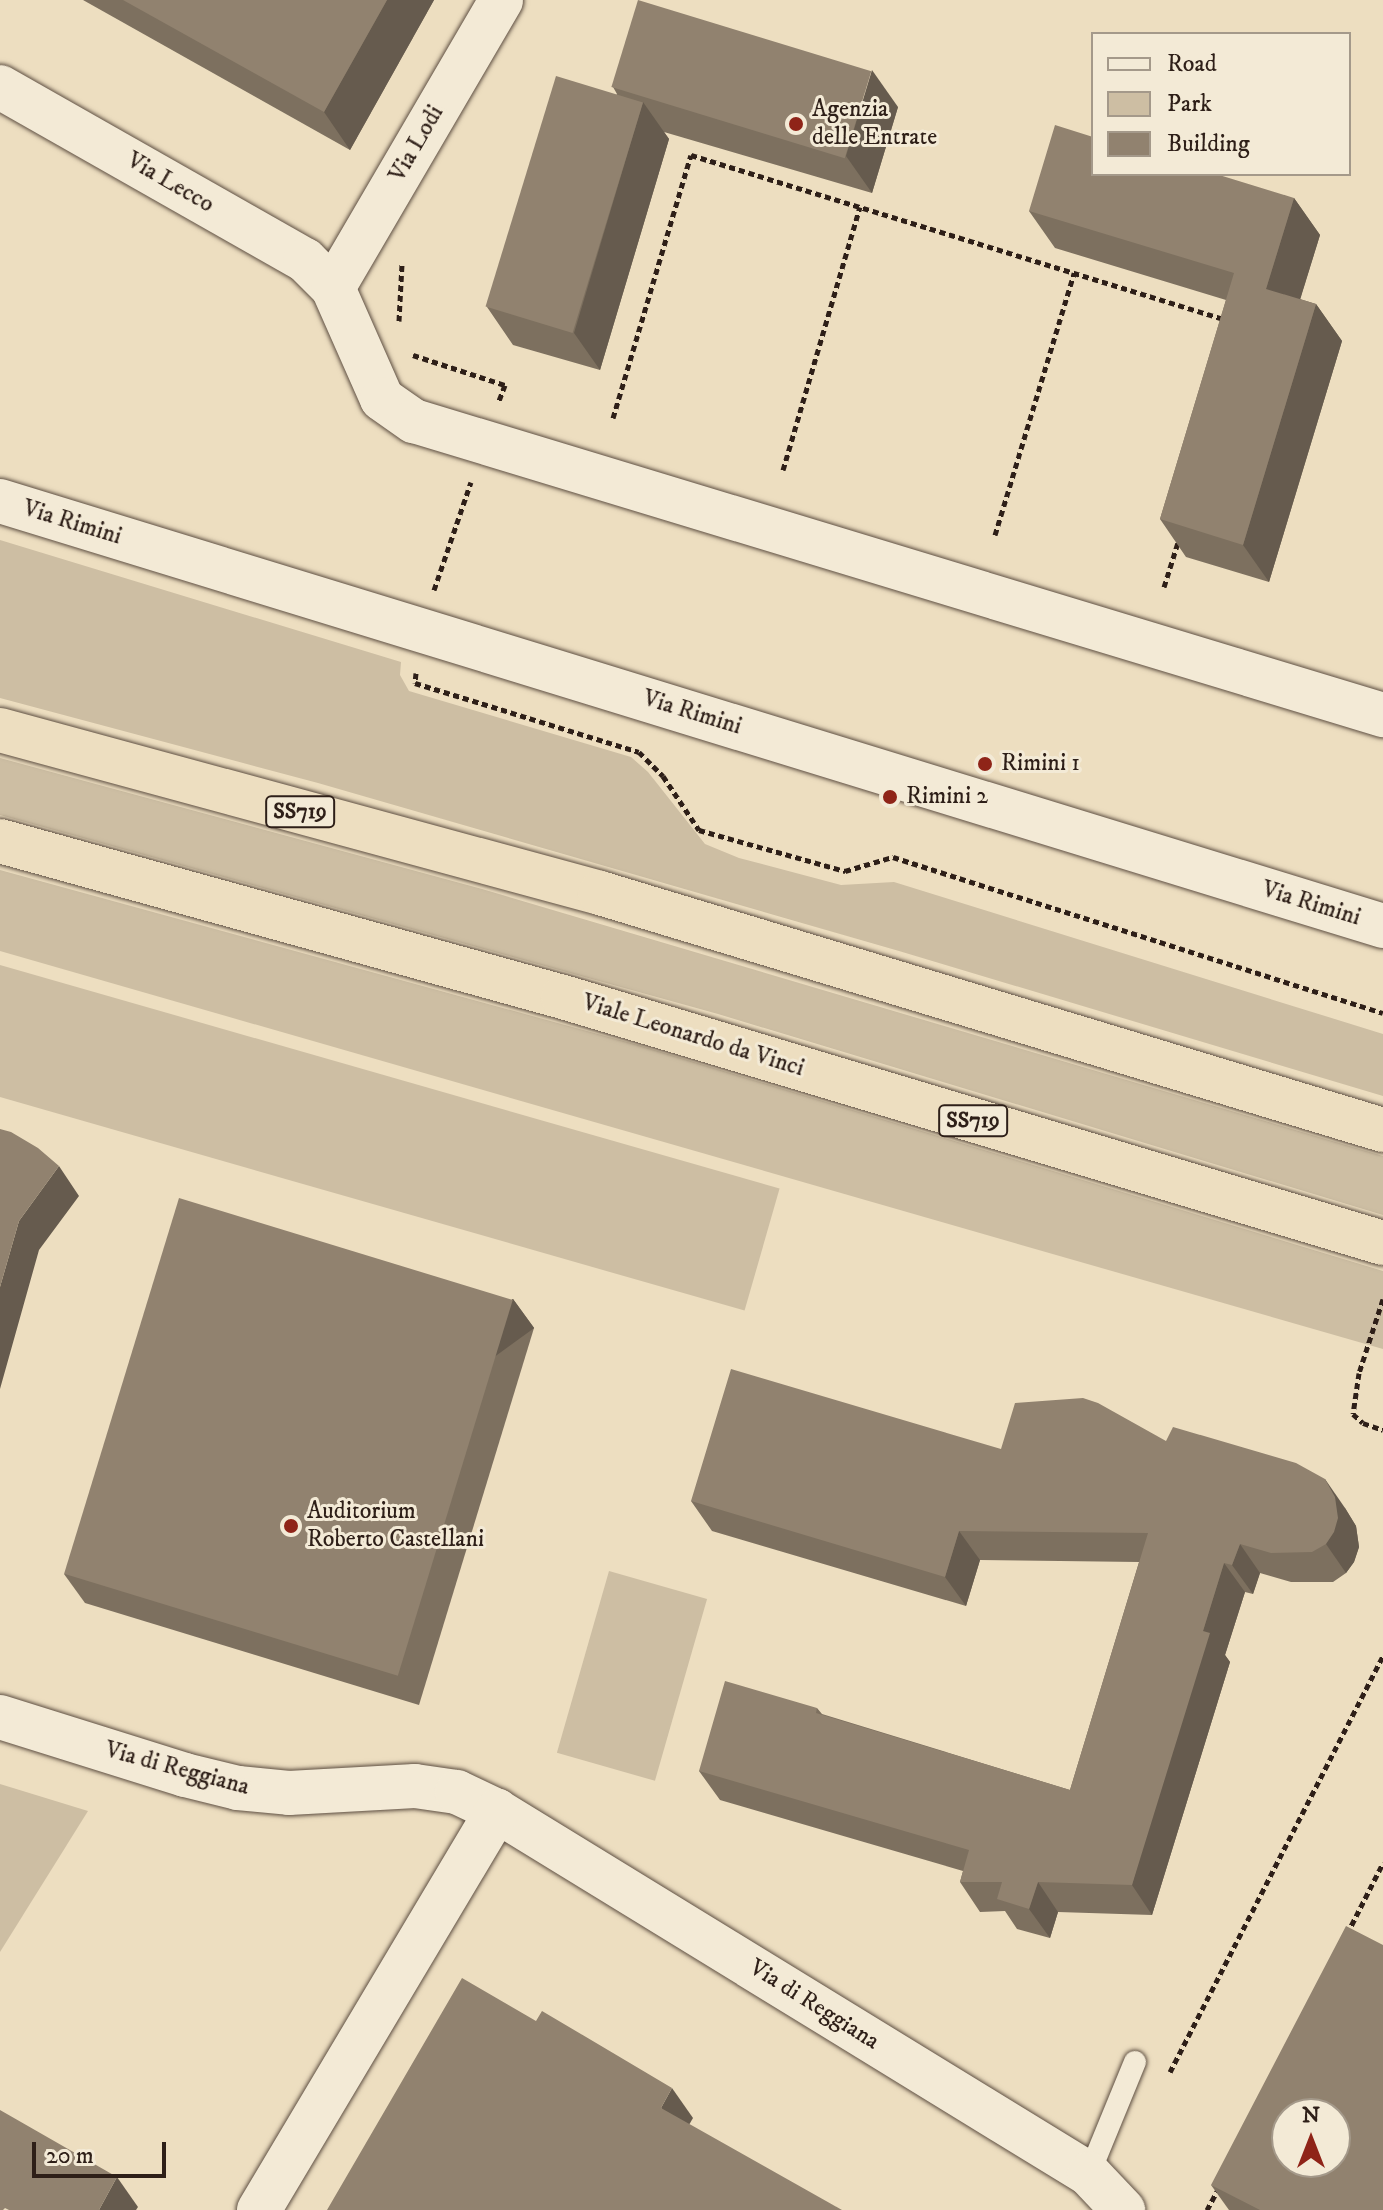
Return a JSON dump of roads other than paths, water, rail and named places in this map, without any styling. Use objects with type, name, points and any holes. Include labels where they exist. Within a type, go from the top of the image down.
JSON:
[{"type":"highway","name":"SS719","points":[[0,730],[600,893],[1383,1130]]},
{"type":"highway","name":"Viale Leonardo da Vinci","points":[[0,841],[563,997],[1383,1243]]},
{"type":"street","name":"Via Lodi","points":[[333,288],[501,0]]},
{"type":"street","name":"Via Lecco","points":[[0,87],[305,260],[333,288]]},
{"type":"street","points":[[333,288],[382,399],[414,421],[1383,715]]},
{"type":"street","name":"Via Rimini","points":[[0,501],[1383,926]]},
{"type":"street","name":"Via di Reggiana","points":[[0,1717],[185,1775],[238,1788],[289,1793],[436,1788],[457,1792],[497,1811],[1089,2174],[1123,2210]]},
{"type":"street","points":[[259,2210],[497,1811]]},
{"type":"lane","points":[[1089,2174],[1135,2062]]},
{"type":"place","name":"Agenzia delle Entrate","points":[[796,124]]},
{"type":"place","name":"Rimini 1","points":[[985,764]]},
{"type":"place","name":"Rimini 2","points":[[890,797]]},
{"type":"place","name":"Auditorium Roberto Castellani","points":[[291,1526]]}]
